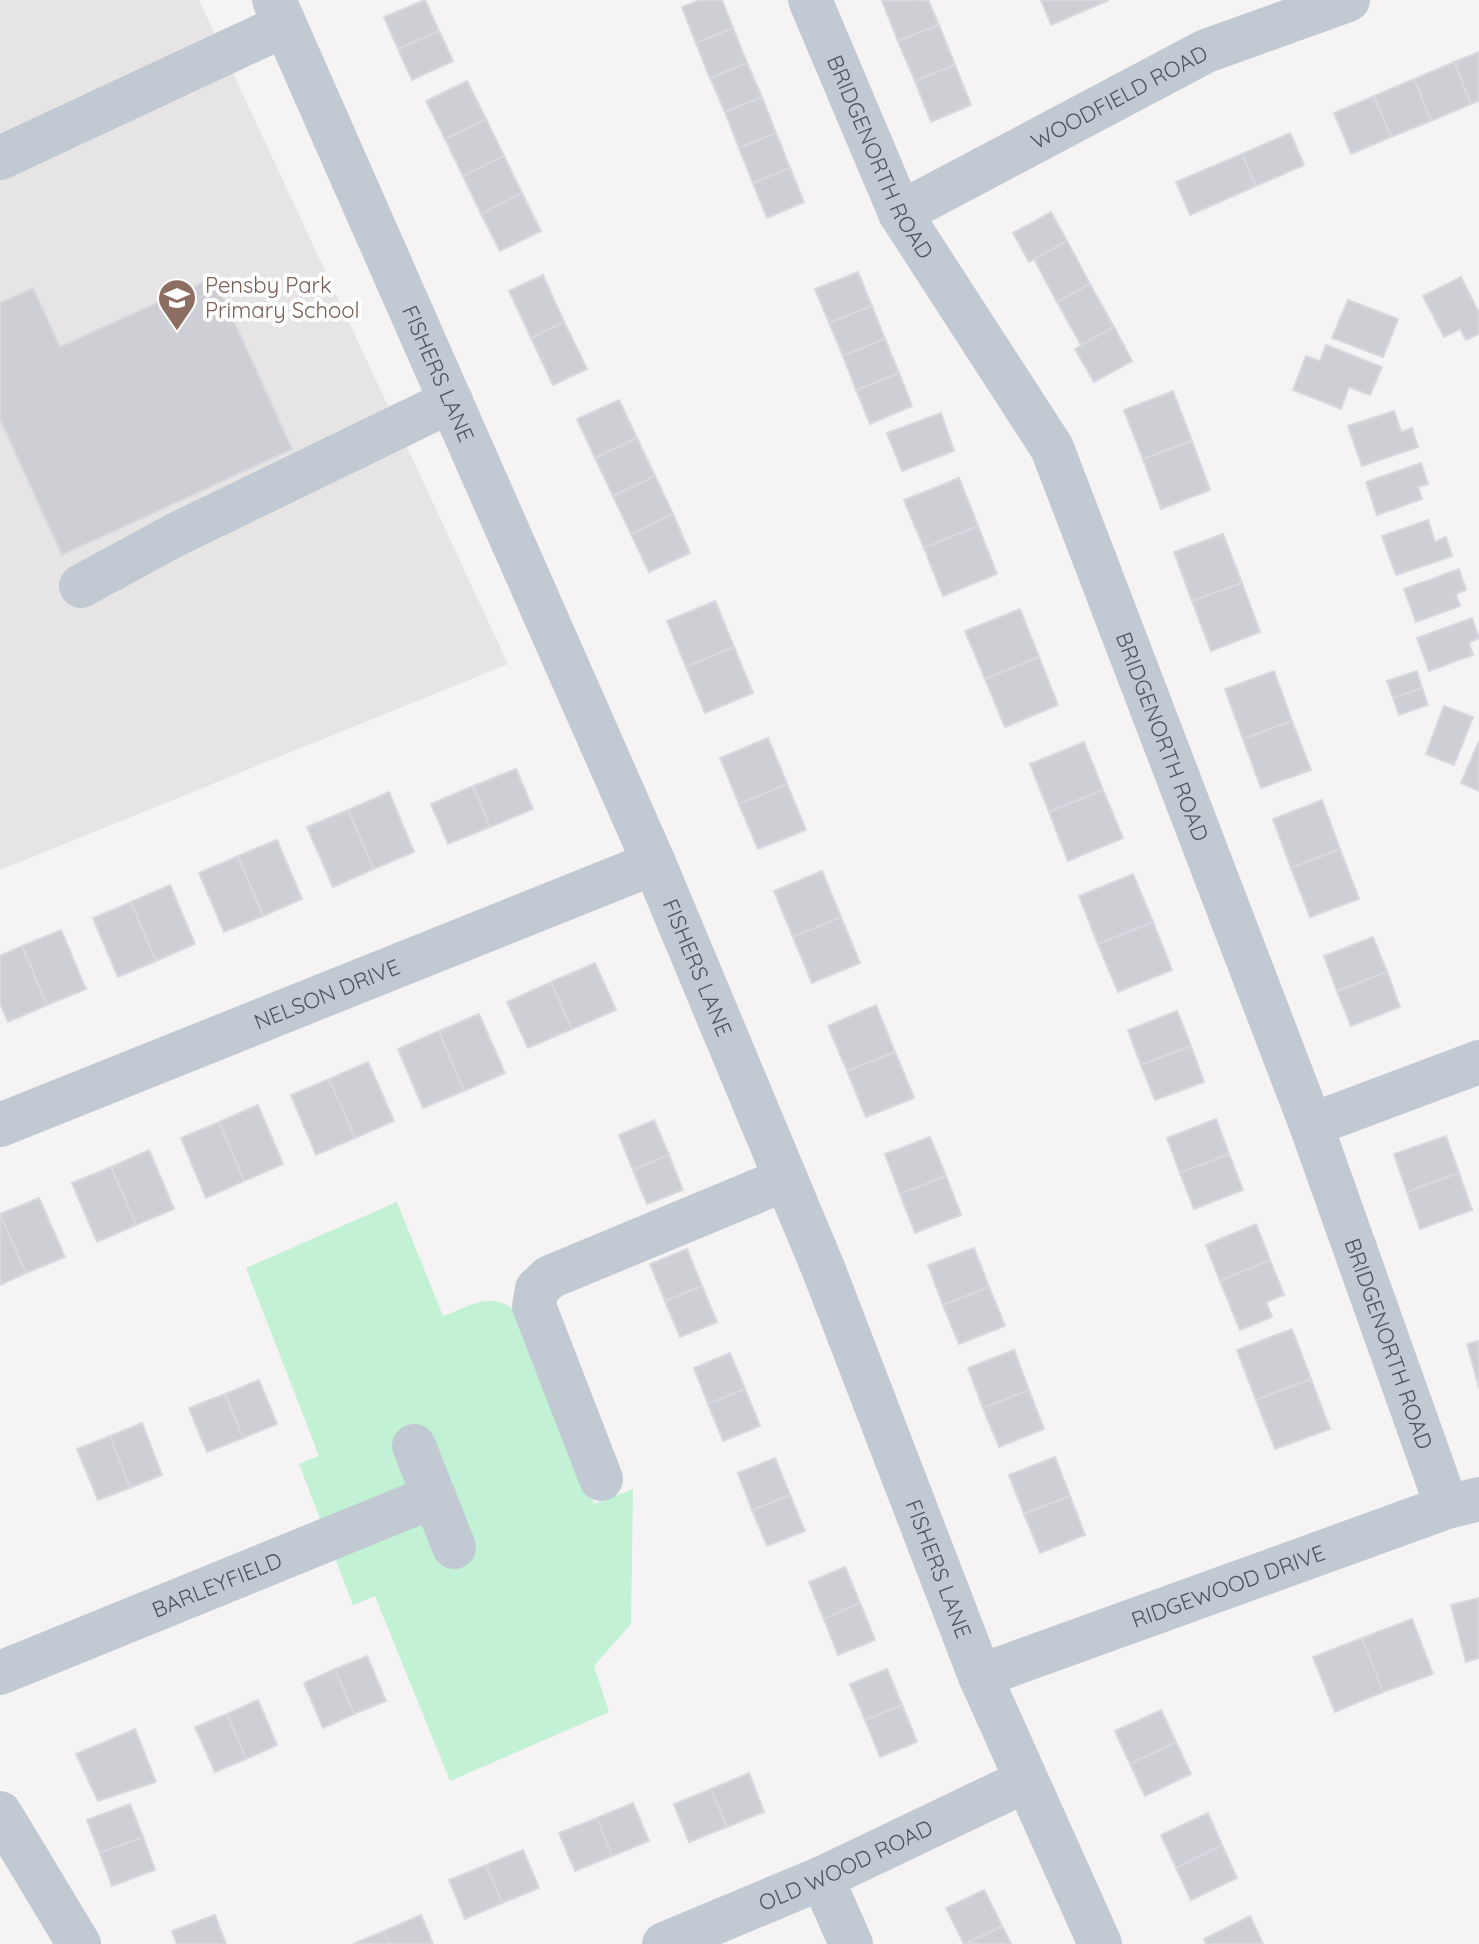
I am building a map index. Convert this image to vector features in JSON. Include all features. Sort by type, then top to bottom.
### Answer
[{"type":"street","name":"BRIDGENORTH ROAD","points":[[810,0],[900,213],[1052,448],[1311,1125],[1463,1503]]},
{"type":"street","name":"WOODFIELD ROAD","points":[[900,213],[1206,51],[1348,0]]},
{"type":"street","points":[[0,158],[280,12]]},
{"type":"street","name":"FISHERS LANE","points":[[280,12],[654,863],[786,1179],[980,1676],[1100,1944]]},
{"type":"street","points":[[81,586],[192,526],[451,401]]},
{"type":"street","name":"NELSON DRIVE","points":[[0,1125],[654,863]]},
{"type":"street","points":[[1311,1125],[1479,1062]]},
{"type":"street","points":[[601,1479],[534,1306],[537,1289],[550,1277],[786,1179]]},
{"type":"street","points":[[414,1446],[454,1547]]},
{"type":"street","name":"BARLEYFIELD","points":[[0,1673],[432,1497]]},
{"type":"street","name":"RIDGEWOOD DRIVE","points":[[980,1676],[1463,1503]]},
{"type":"street","name":"OLD WOOD ROAD","points":[[664,1944],[822,1878],[1025,1781]]},
{"type":"street","points":[[0,1813],[79,1944]]},
{"type":"street","points":[[822,1878],[851,1944]]},
{"type":"shaded area","name":"Pensby Park Primary School","points":[[0,0],[199,0],[508,664],[0,870]]},
{"type":"green space","points":[[397,1202],[443,1316],[474,1304],[492,1301],[510,1306],[519,1314],[594,1504],[633,1489],[631,1624],[594,1666],[609,1712],[450,1781],[375,1596],[353,1605],[299,1464],[319,1456],[246,1268]]},
{"type":"building","points":[[425,0],[439,31],[398,49],[384,17]]},
{"type":"building","points":[[700,0],[722,0],[733,28],[696,43],[682,7]]},
{"type":"building","points":[[928,0],[939,25],[898,41],[882,1]]},
{"type":"building","points":[[1041,0],[1109,0],[1051,25]]},
{"type":"building","points":[[939,25],[955,65],[915,81],[898,41]]},
{"type":"building","points":[[733,28],[747,63],[710,78],[696,43]]},
{"type":"building","points":[[439,31],[453,61],[412,80],[398,49]]},
{"type":"building","points":[[1479,52],[1479,101],[1471,104],[1454,62]]},
{"type":"building","points":[[1454,62],[1471,104],[1431,121],[1414,79]]},
{"type":"building","points":[[747,63],[762,97],[725,112],[710,78]]},
{"type":"building","points":[[955,65],[971,105],[931,122],[915,81]]},
{"type":"building","points":[[1414,79],[1431,121],[1391,137],[1374,96]]},
{"type":"building","points":[[467,81],[486,119],[445,139],[426,101]]},
{"type":"building","points":[[1374,96],[1391,137],[1351,154],[1334,113]]},
{"type":"building","points":[[762,97],[776,133],[739,148],[725,112]]},
{"type":"building","points":[[486,119],[504,156],[463,176],[445,139]]},
{"type":"building","points":[[776,133],[790,168],[753,183],[739,148]]},
{"type":"building","points":[[1290,133],[1304,165],[1256,186],[1242,154]]},
{"type":"building","points":[[1242,154],[1256,186],[1190,215],[1176,182]]},
{"type":"building","points":[[504,156],[522,193],[481,214],[463,176]]},
{"type":"building","points":[[790,168],[804,202],[767,218],[753,183]]},
{"type":"building","points":[[522,193],[541,231],[500,251],[481,214]]},
{"type":"building","points":[[1051,212],[1067,241],[1029,262],[1013,233]]},
{"type":"building","points":[[1067,241],[1090,284],[1057,302],[1034,259]]},
{"type":"building","points":[[858,272],[872,306],[829,323],[815,289]]},
{"type":"building","points":[[543,275],[564,322],[531,338],[509,291]]},
{"type":"building","points":[[214,277],[292,449],[62,555],[0,419],[0,303],[33,288],[60,347]]},
{"type":"building","points":[[1461,277],[1479,313],[1479,334],[1466,340],[1460,329],[1444,337],[1423,296]]},
{"type":"building","points":[[1090,284],[1114,327],[1081,345],[1057,302]]},
{"type":"building","points":[[1348,300],[1398,319],[1383,357],[1332,338]]},
{"type":"building","points":[[872,306],[885,339],[843,356],[829,323]]},
{"type":"building","points":[[564,322],[587,369],[553,385],[531,338]]},
{"type":"building","points":[[1114,327],[1132,361],[1094,382],[1075,349]]},
{"type":"building","points":[[885,339],[899,373],[856,390],[843,356]]},
{"type":"building","points":[[1326,345],[1382,367],[1370,395],[1349,387],[1341,409],[1293,390],[1306,356],[1320,361]]},
{"type":"building","points":[[899,373],[912,406],[870,424],[856,390]]},
{"type":"building","points":[[1173,391],[1192,441],[1143,459],[1124,410]]},
{"type":"building","points":[[619,400],[637,438],[595,458],[577,419]]},
{"type":"building","points":[[1394,411],[1401,432],[1412,428],[1418,447],[1362,466],[1348,426]]},
{"type":"building","points":[[941,413],[954,451],[902,471],[887,433]]},
{"type":"building","points":[[637,438],[655,476],[613,496],[595,458]]},
{"type":"building","points":[[1192,441],[1210,490],[1161,509],[1143,459]]},
{"type":"building","points":[[1421,463],[1428,484],[1418,487],[1422,499],[1377,515],[1366,482]]},
{"type":"building","points":[[655,476],[673,514],[631,534],[613,496]]},
{"type":"building","points":[[959,478],[978,526],[924,548],[904,500]]},
{"type":"building","points":[[673,514],[690,553],[649,572],[631,534]]},
{"type":"building","points":[[1428,520],[1435,542],[1446,537],[1452,556],[1396,575],[1382,536]]},
{"type":"building","points":[[978,526],[997,574],[943,596],[924,548]]},
{"type":"building","points":[[1223,534],[1242,583],[1192,601],[1174,552]]},
{"type":"building","points":[[1459,569],[1466,590],[1456,594],[1460,606],[1416,622],[1404,589]]},
{"type":"building","points":[[1242,583],[1260,632],[1211,651],[1192,601]]},
{"type":"building","points":[[715,601],[734,647],[686,667],[667,621]]},
{"type":"building","points":[[1020,609],[1039,657],[985,679],[965,631]]},
{"type":"building","points":[[1472,618],[1479,638],[1469,643],[1473,655],[1429,671],[1417,638]]},
{"type":"building","points":[[734,647],[753,693],[705,713],[686,667]]},
{"type":"building","points":[[1039,657],[1058,705],[1005,727],[985,679]]},
{"type":"building","points":[[1274,671],[1292,721],[1243,739],[1225,689]]},
{"type":"building","points":[[1417,671],[1422,688],[1393,698],[1387,681]]},
{"type":"building","points":[[1422,688],[1428,705],[1399,715],[1393,698]]},
{"type":"building","points":[[1444,706],[1473,717],[1454,765],[1426,754]]},
{"type":"building","points":[[1292,721],[1311,770],[1261,788],[1243,739]]},
{"type":"building","points":[[768,738],[787,784],[739,804],[720,758]]},
{"type":"building","points":[[1479,741],[1479,791],[1461,783]]},
{"type":"building","points":[[1084,742],[1103,790],[1049,812],[1030,764]]},
{"type":"building","points":[[516,769],[533,809],[490,827],[473,786]]},
{"type":"building","points":[[787,784],[806,830],[758,849],[739,804]]},
{"type":"building","points":[[473,786],[490,827],[448,844],[431,804]]},
{"type":"building","points":[[1103,790],[1123,838],[1068,861],[1049,812]]},
{"type":"building","points":[[389,792],[414,852],[374,869],[348,810]]},
{"type":"building","points":[[1322,800],[1340,849],[1291,868],[1273,819]]},
{"type":"building","points":[[348,810],[374,869],[333,887],[307,827]]},
{"type":"building","points":[[277,840],[302,899],[263,916],[238,856]]},
{"type":"building","points":[[1340,849],[1359,899],[1310,917],[1291,868]]},
{"type":"building","points":[[238,856],[263,916],[224,932],[199,873]]},
{"type":"building","points":[[822,871],[841,917],[793,937],[774,891]]},
{"type":"building","points":[[1133,874],[1153,922],[1098,944],[1079,896]]},
{"type":"building","points":[[170,885],[195,944],[156,961],[131,902]]},
{"type":"building","points":[[131,902],[156,961],[118,977],[93,918]]},
{"type":"building","points":[[841,917],[860,963],[812,983],[793,937]]},
{"type":"building","points":[[1153,922],[1172,970],[1118,992],[1098,944]]},
{"type":"building","points":[[61,930],[86,989],[47,1005],[22,946]]},
{"type":"building","points":[[1373,937],[1387,972],[1337,991],[1324,956]]},
{"type":"building","points":[[22,946],[47,1005],[8,1022],[0,1003],[0,956]]},
{"type":"building","points":[[595,963],[616,1010],[572,1029],[551,982]]},
{"type":"building","points":[[1387,972],[1400,1007],[1351,1026],[1337,991]]},
{"type":"building","points":[[551,982],[572,1029],[528,1048],[507,1002]]},
{"type":"building","points":[[876,1005],[895,1052],[847,1071],[828,1026]]},
{"type":"building","points":[[1177,1011],[1191,1046],[1141,1065],[1128,1030]]},
{"type":"building","points":[[479,1014],[505,1073],[464,1091],[439,1031]]},
{"type":"building","points":[[439,1031],[464,1091],[423,1108],[398,1049]]},
{"type":"building","points":[[1191,1046],[1204,1082],[1155,1100],[1141,1065]]},
{"type":"building","points":[[895,1052],[914,1098],[866,1117],[847,1071]]},
{"type":"building","points":[[368,1062],[394,1121],[355,1138],[329,1079]]},
{"type":"building","points":[[329,1079],[355,1138],[316,1155],[291,1095]]},
{"type":"building","points":[[258,1105],[283,1164],[244,1181],[219,1122]]},
{"type":"building","points":[[1216,1119],[1229,1154],[1180,1173],[1167,1138]]},
{"type":"building","points":[[654,1120],[669,1155],[633,1170],[619,1135]]},
{"type":"building","points":[[219,1122],[244,1181],[206,1198],[181,1138]]},
{"type":"building","points":[[1446,1136],[1459,1173],[1407,1192],[1394,1154]]},
{"type":"building","points":[[930,1137],[946,1176],[900,1194],[885,1154]]},
{"type":"building","points":[[149,1150],[174,1209],[136,1225],[111,1167]]},
{"type":"building","points":[[1229,1154],[1243,1190],[1194,1209],[1180,1173]]},
{"type":"building","points":[[669,1155],[683,1190],[647,1204],[633,1170]]},
{"type":"building","points":[[111,1167],[136,1225],[97,1242],[72,1183]]},
{"type":"building","points":[[1459,1173],[1472,1210],[1420,1229],[1407,1192]]},
{"type":"building","points":[[946,1176],[961,1215],[915,1233],[900,1194]]},
{"type":"building","points":[[39,1198],[65,1257],[26,1273],[0,1214]]},
{"type":"building","points":[[0,1214],[26,1273],[0,1285]]},
{"type":"building","points":[[1256,1224],[1270,1260],[1220,1281],[1206,1245]]},
{"type":"building","points":[[974,1248],[989,1287],[943,1305],[928,1265]]},
{"type":"building","points":[[687,1249],[702,1286],[665,1301],[650,1264]]},
{"type":"building","points":[[1270,1260],[1284,1295],[1266,1302],[1272,1317],[1240,1330],[1220,1281]]},
{"type":"building","points":[[702,1286],[717,1322],[680,1337],[665,1301]]},
{"type":"building","points":[[989,1287],[1005,1326],[959,1344],[943,1305]]},
{"type":"building","points":[[1292,1329],[1311,1379],[1256,1400],[1237,1350]]},
{"type":"building","points":[[1479,1341],[1479,1388],[1467,1344]]},
{"type":"building","points":[[1014,1350],[1029,1390],[983,1408],[968,1368]]},
{"type":"building","points":[[730,1353],[745,1389],[708,1404],[694,1368]]},
{"type":"building","points":[[1311,1379],[1330,1429],[1275,1449],[1256,1400]]},
{"type":"building","points":[[259,1380],[277,1424],[243,1438],[225,1394]]},
{"type":"building","points":[[745,1389],[760,1426],[723,1441],[708,1404]]},
{"type":"building","points":[[1029,1390],[1044,1429],[999,1447],[983,1408]]},
{"type":"building","points":[[225,1394],[243,1438],[207,1452],[189,1408]]},
{"type":"building","points":[[142,1423],[162,1475],[130,1488],[110,1436]]},
{"type":"building","points":[[110,1436],[130,1488],[98,1500],[77,1449]]},
{"type":"building","points":[[1055,1457],[1070,1496],[1024,1514],[1009,1475]]},
{"type":"building","points":[[775,1458],[790,1495],[752,1510],[738,1473]]},
{"type":"building","points":[[790,1495],[805,1531],[767,1546],[752,1510]]},
{"type":"building","points":[[1070,1496],[1085,1535],[1040,1553],[1024,1514]]},
{"type":"building","points":[[845,1567],[860,1603],[824,1619],[809,1582]]},
{"type":"building","points":[[1479,1598],[1479,1658],[1466,1662],[1451,1605]]},
{"type":"building","points":[[860,1603],[875,1640],[838,1655],[824,1619]]},
{"type":"building","points":[[1412,1619],[1433,1674],[1383,1692],[1362,1638]]},
{"type":"building","points":[[1362,1638],[1383,1692],[1335,1712],[1313,1657]]},
{"type":"building","points":[[367,1656],[386,1701],[354,1714],[335,1669]]},
{"type":"building","points":[[335,1669],[354,1714],[323,1728],[304,1683]]},
{"type":"building","points":[[887,1669],[902,1705],[865,1720],[850,1684]]},
{"type":"building","points":[[258,1700],[277,1745],[246,1759],[227,1714]]},
{"type":"building","points":[[902,1705],[917,1742],[880,1757],[865,1720]]},
{"type":"building","points":[[1161,1710],[1176,1742],[1130,1764],[1115,1731]]},
{"type":"building","points":[[227,1714],[246,1759],[215,1772],[195,1727]]},
{"type":"building","points":[[135,1729],[156,1782],[98,1801],[76,1754]]},
{"type":"building","points":[[1176,1742],[1191,1774],[1145,1796],[1130,1764]]},
{"type":"building","points":[[749,1773],[764,1812],[727,1827],[711,1789]]},
{"type":"building","points":[[711,1789],[727,1827],[689,1842],[674,1804]]},
{"type":"building","points":[[633,1803],[649,1841],[612,1856],[597,1818]]},
{"type":"building","points":[[130,1804],[143,1837],[100,1853],[87,1820]]},
{"type":"building","points":[[1208,1813],[1222,1845],[1176,1868],[1161,1835]]},
{"type":"building","points":[[597,1818],[612,1856],[575,1871],[559,1833]]},
{"type":"building","points":[[143,1837],[155,1870],[112,1886],[100,1853]]},
{"type":"building","points":[[1222,1845],[1237,1878],[1191,1900],[1176,1868]]},
{"type":"building","points":[[523,1850],[539,1888],[502,1903],[486,1865]]},
{"type":"building","points":[[486,1865],[502,1903],[465,1919],[449,1880]]},
{"type":"building","points":[[984,1890],[1002,1926],[964,1944],[946,1908]]},
{"type":"building","points":[[215,1915],[226,1944],[177,1944],[172,1931]]},
{"type":"building","points":[[421,1915],[433,1944],[389,1944],[384,1931]]},
{"type":"building","points":[[1250,1916],[1263,1944],[1206,1944],[1204,1939]]},
{"type":"building","points":[[1002,1926],[1011,1944],[966,1944]]},
{"type":"building","points":[[384,1931],[389,1944],[353,1944]]},
{"type":"place","name":"Pensby Park Primary School","points":[[177,332]]}]
